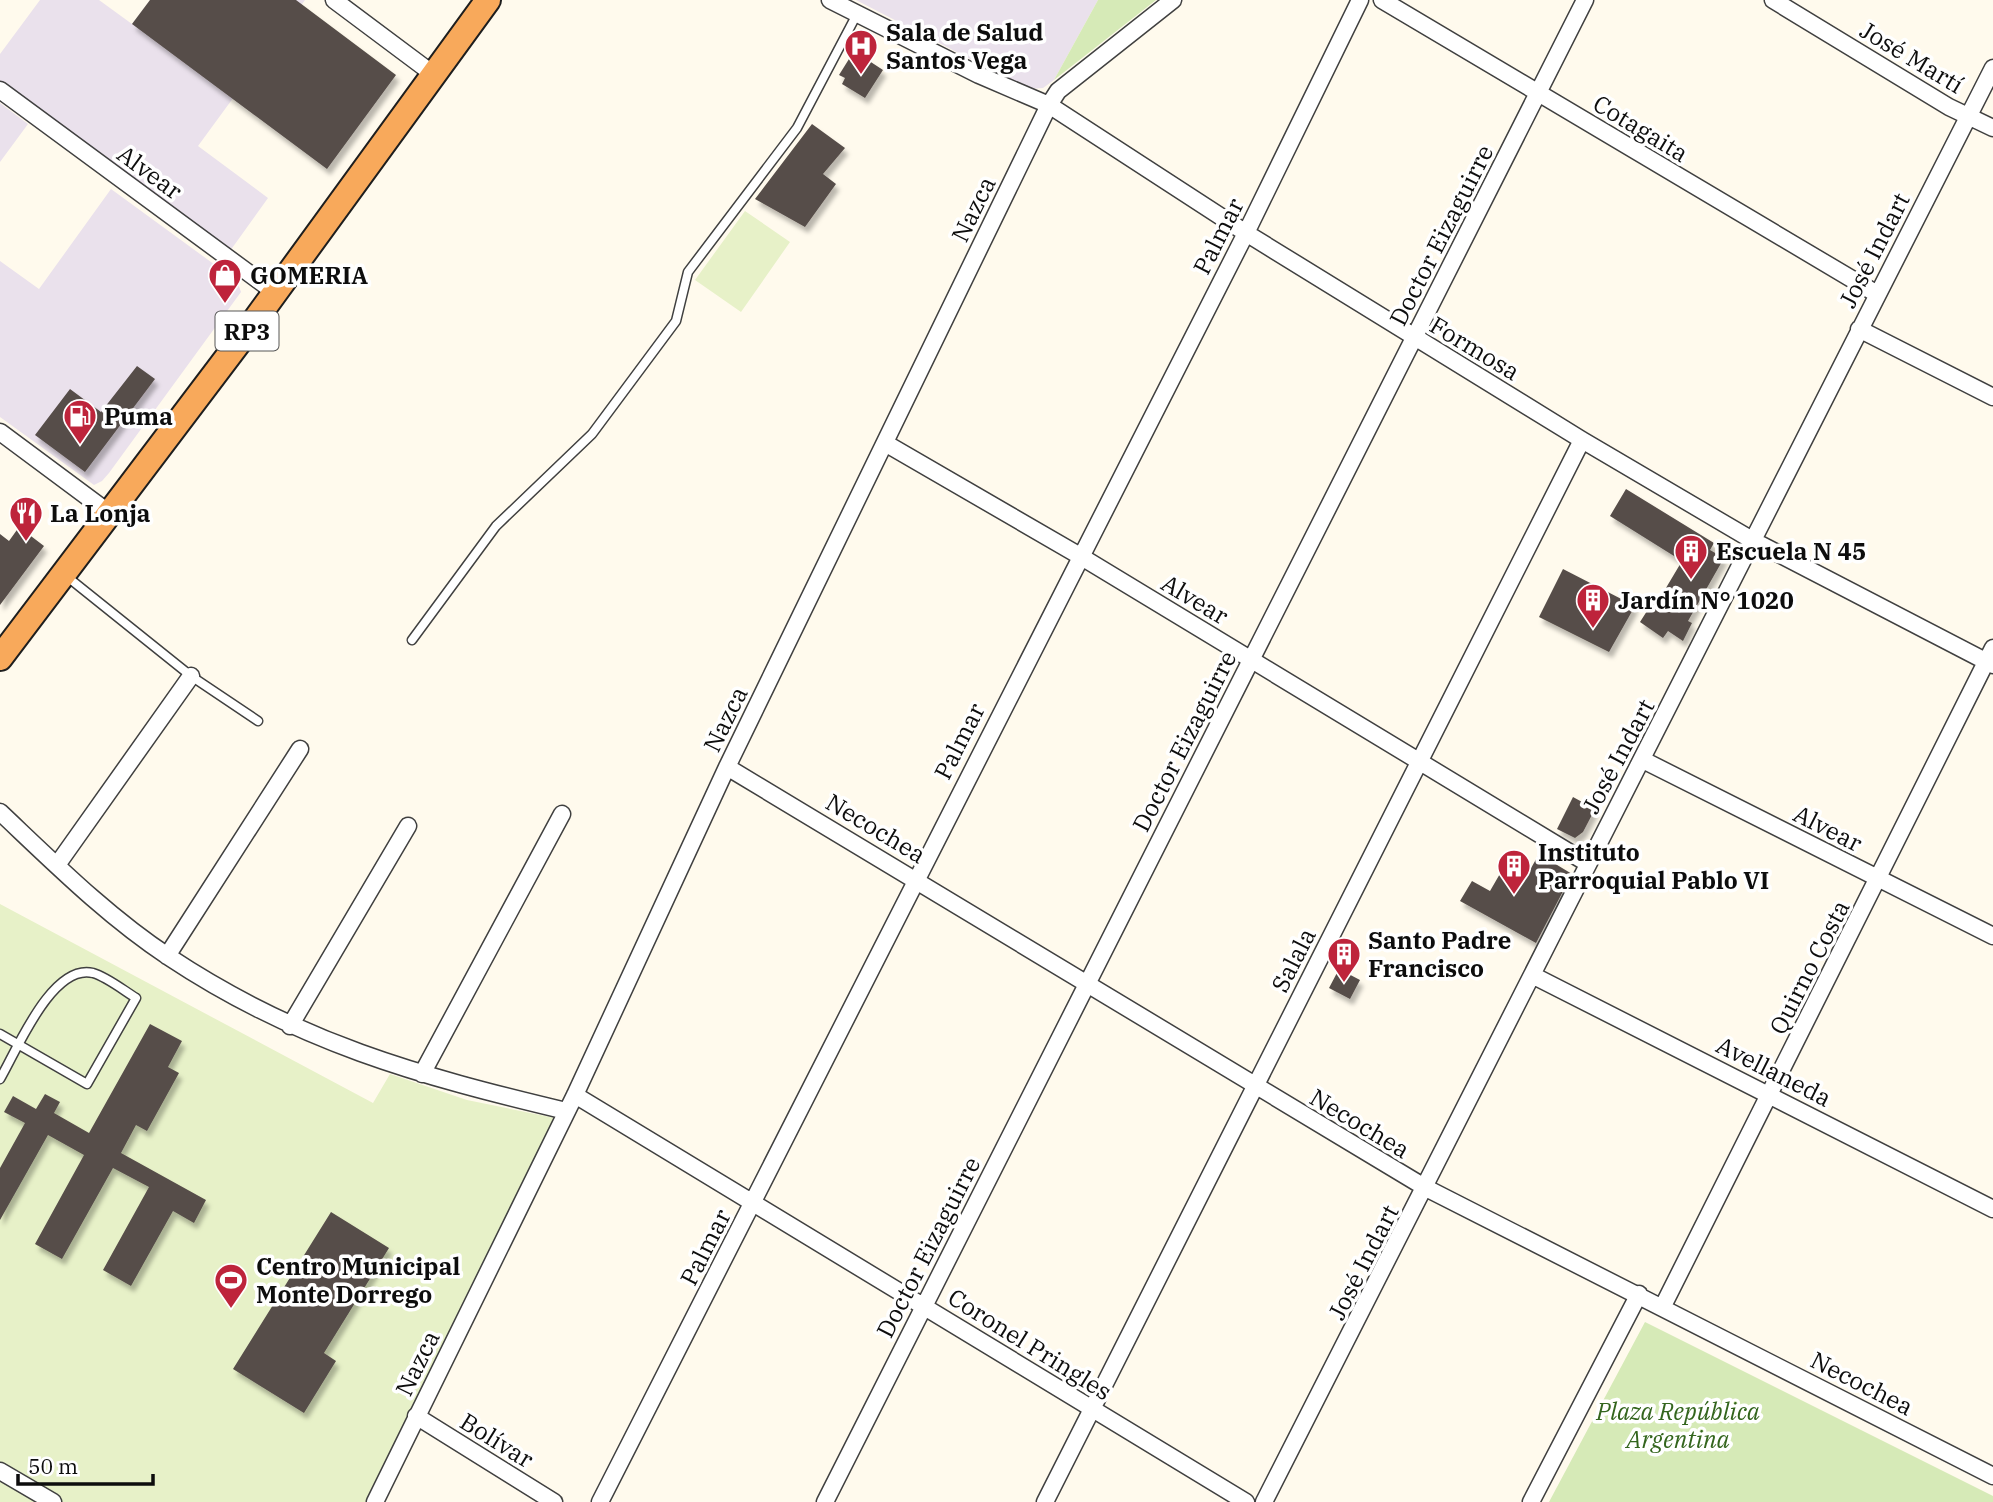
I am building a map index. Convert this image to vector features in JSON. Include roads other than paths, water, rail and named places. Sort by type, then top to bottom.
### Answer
[{"type":"highway","name":"RP3","points":[[0,658],[242,338],[488,0]]},
{"type":"street","points":[[334,0],[433,74]]},
{"type":"street","name":"Formosa","points":[[830,0],[979,75],[1049,105],[1246,233],[1581,440],[1752,540],[1991,658]]},
{"type":"street","name":"Nazca","points":[[375,1502],[575,1095],[727,767],[1049,105],[1058,91],[1173,0]]},
{"type":"street","name":"Palmar","points":[[600,1502],[915,878],[1246,233],[1360,0]]},
{"type":"street","name":"Cotagaita","points":[[1382,0],[1877,294]]},
{"type":"street","name":"Doctor Eizaguirre","points":[[825,1502],[1585,0]]},
{"type":"street","name":"José Martí","points":[[1773,0],[1993,128]]},
{"type":"street","name":"José Indart","points":[[1265,1502],[1534,976],[1587,863],[1643,760],[1993,68]]},
{"type":"street","name":"Alvear","points":[[0,90],[274,291]]},
{"type":"street","points":[[1859,329],[1993,397]]},
{"type":"street","points":[[0,432],[109,513]]},
{"type":"street","name":"Salala","points":[[1045,1502],[1581,440]]},
{"type":"street","name":"Alvear","points":[[885,443],[1080,556],[1587,863]]},
{"type":"street","name":"Quirno Costa","points":[[1663,1306],[1991,658]]},
{"type":"street","points":[[57,865],[191,676]]},
{"type":"street","points":[[167,956],[300,749]]},
{"type":"street","name":"Alvear","points":[[1643,760],[1993,936]]},
{"type":"street","name":"Necochea","points":[[727,767],[1426,1188],[1663,1306],[1993,1476]]},
{"type":"street","points":[[0,812],[92,898],[167,956],[230,995],[336,1046],[422,1074],[566,1111]]},
{"type":"street","points":[[422,1074],[562,814]]},
{"type":"street","points":[[290,1026],[408,826]]},
{"type":"street","name":"Avellaneda","points":[[1534,976],[1993,1209]]},
{"type":"street","name":"Coronel Pringles","points":[[575,1095],[754,1201],[1246,1502]]},
{"type":"street","points":[[1531,1502],[1639,1294]]},
{"type":"street","name":"Bolívar","points":[[416,1416],[554,1502]]},
{"type":"street","points":[[0,1471],[53,1502]]},
{"type":"lane","points":[[412,640],[496,526],[592,434],[676,321],[688,272],[797,128],[857,14]]},
{"type":"lane","points":[[62,574],[191,676],[258,721]]},
{"type":"lane","points":[[0,1034],[19,1046],[87,1084],[136,998],[93,973],[74,974],[53,988],[19,1046],[0,1079]]},
{"type":"place","name":"Sala de Salud Santos Vega","points":[[861,76]]},
{"type":"place","name":"GOMERIA","points":[[225,305]]},
{"type":"place","name":"Puma","points":[[80,446]]},
{"type":"place","name":"La Lonja","points":[[26,543]]},
{"type":"place","name":"Escuela N 45","points":[[1691,581]]},
{"type":"place","name":"Jardín N° 1020","points":[[1593,630]]},
{"type":"place","name":"Instituto Parroquial Pablo VI","points":[[1514,896]]},
{"type":"place","name":"Santo Padre Francisco","points":[[1344,984]]},
{"type":"place","name":"Centro Municipal Monte Dorrego","points":[[231,1310]]},
{"type":"park label","name":"Plaza República Argentina","points":[[1678,1425]]}]
